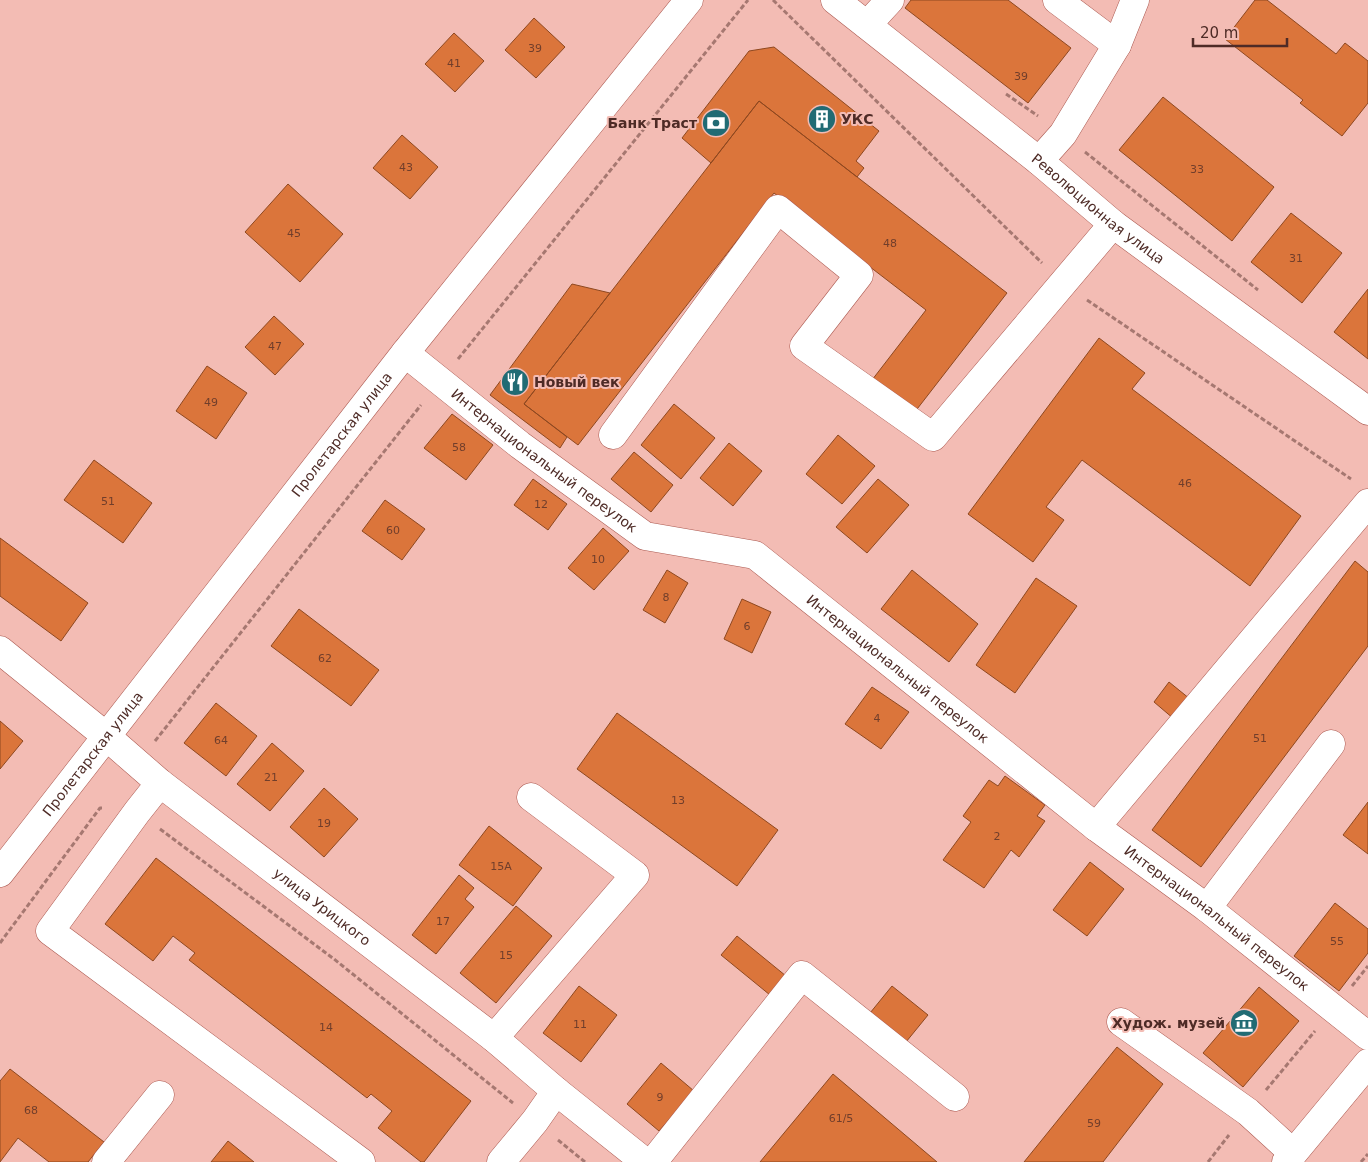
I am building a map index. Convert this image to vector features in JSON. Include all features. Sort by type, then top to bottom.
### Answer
[{"type":"street","name":"Пролетарская улица","points":[[0,873],[405,353],[689,0]]},
{"type":"street","name":"Революционная улица","points":[[835,0],[1039,161],[1113,224],[1368,411]]},
{"type":"street","points":[[867,25],[890,0]]},
{"type":"street","points":[[1057,0],[1117,45]]},
{"type":"street","points":[[1039,161],[1063,134],[1117,45],[1135,0]]},
{"type":"street","points":[[613,435],[778,209],[859,275],[804,346],[933,436],[1113,224]]},
{"type":"street","name":"Интернациональный переулок","points":[[405,353],[520,445],[645,536],[755,555],[1096,827],[1207,908],[1368,1036]]},
{"type":"street","points":[[1096,827],[1368,503]]},
{"type":"street","name":"улица Урицкого","points":[[0,650],[106,736],[160,783],[494,1038],[556,1091],[645,1162]]},
{"type":"street","points":[[1207,908],[1331,744]]},
{"type":"street","points":[[160,783],[50,931],[361,1162]]},
{"type":"street","points":[[494,1038],[635,875],[530,797]]},
{"type":"street","points":[[652,1162],[802,975],[955,1097]]},
{"type":"street","points":[[1121,1022],[1248,1112],[1290,1158],[1368,1063]]},
{"type":"street","points":[[501,1162],[535,1121],[556,1091]]},
{"type":"street","points":[[106,1162],[160,1095]]},
{"type":"path","points":[[162,747],[154,741],[440,381],[748,0]]},
{"type":"path","points":[[1006,94],[1063,134],[1261,293]]},
{"type":"path","points":[[0,943],[100,808],[137,812],[334,959],[585,1162]]},
{"type":"path","points":[[1208,1162],[1368,966]]},
{"type":"path","points":[[1361,1162],[1368,1154]]},
{"type":"building","points":[[911,0],[1008,0],[1071,48],[1028,103],[905,8]]},
{"type":"building","points":[[1255,0],[1267,0],[1336,54],[1345,43],[1368,61],[1368,103],[1342,136],[1300,103],[1303,100],[1225,39]]},
{"type":"building","points":[[534,18],[565,47],[536,78],[505,50]]},
{"type":"building","points":[[454,33],[484,61],[455,92],[425,64]]},
{"type":"building","name":"УКС","points":[[774,47],[879,131],[856,161],[864,168],[857,177],[759,101],[711,163],[682,138],[749,51]]},
{"type":"building","points":[[1163,97],[1274,187],[1232,241],[1119,150]]},
{"type":"building","points":[[759,101],[1007,293],[914,413],[872,380],[926,310],[774,193],[578,445],[524,404]]},
{"type":"building","points":[[402,135],[438,167],[410,199],[373,168]]},
{"type":"building","points":[[288,184],[343,234],[300,282],[245,232]]},
{"type":"building","points":[[1291,213],[1342,253],[1302,303],[1251,262]]},
{"type":"building","points":[[572,284],[610,293],[524,404],[567,437],[560,448],[490,395]]},
{"type":"building","points":[[1368,289],[1368,359],[1334,332]]},
{"type":"building","points":[[274,316],[304,344],[275,375],[245,347]]},
{"type":"building","points":[[1099,338],[1145,373],[1132,389],[1301,516],[1250,586],[1082,460],[1046,507],[1064,520],[1033,562],[968,514]]},
{"type":"building","points":[[207,366],[247,393],[216,439],[176,411]]},
{"type":"building","points":[[674,404],[715,438],[681,479],[641,445]]},
{"type":"building","points":[[452,414],[493,445],[466,480],[424,448]]},
{"type":"building","points":[[838,435],[875,466],[842,504],[806,474]]},
{"type":"building","points":[[729,443],[762,471],[733,506],[700,478]]},
{"type":"building","points":[[634,452],[673,485],[651,512],[611,479]]},
{"type":"building","points":[[94,460],[152,503],[123,543],[64,500]]},
{"type":"building","points":[[533,479],[567,504],[548,530],[514,505]]},
{"type":"building","points":[[878,479],[909,505],[867,553],[836,527]]},
{"type":"building","points":[[385,500],[425,529],[402,560],[362,531]]},
{"type":"building","points":[[603,528],[629,551],[594,590],[568,568]]},
{"type":"building","points":[[0,538],[88,603],[61,641],[0,596]]},
{"type":"building","points":[[1355,561],[1368,572],[1368,646],[1201,867],[1152,830]]},
{"type":"building","points":[[667,570],[688,583],[665,623],[643,610]]},
{"type":"building","points":[[912,570],[978,624],[949,662],[881,609]]},
{"type":"building","points":[[1036,578],[1077,606],[1015,693],[976,665]]},
{"type":"building","points":[[742,599],[771,612],[752,653],[724,639]]},
{"type":"building","points":[[299,609],[379,670],[351,706],[271,646]]},
{"type":"building","points":[[1169,682],[1190,699],[1174,719],[1154,702]]},
{"type":"building","points":[[872,687],[909,712],[881,749],[845,724]]},
{"type":"building","points":[[216,703],[257,736],[226,776],[184,743]]},
{"type":"building","points":[[617,713],[778,830],[737,886],[577,769]]},
{"type":"building","points":[[0,721],[23,741],[0,769]]},
{"type":"building","points":[[272,743],[304,771],[270,811],[237,784]]},
{"type":"building","points":[[1005,776],[1045,805],[1037,816],[1045,821],[1019,857],[1011,850],[984,888],[943,860],[971,822],[963,816],[989,780],[998,786]]},
{"type":"building","points":[[324,788],[358,819],[324,857],[290,827]]},
{"type":"building","points":[[1368,802],[1368,854],[1343,835]]},
{"type":"building","points":[[489,826],[542,868],[513,906],[459,865]]},
{"type":"building","points":[[156,858],[471,1101],[424,1162],[421,1162],[378,1128],[392,1111],[371,1094],[367,1098],[189,960],[195,953],[173,936],[153,961],[105,924]]},
{"type":"building","points":[[1090,862],[1124,889],[1087,936],[1053,910]]},
{"type":"building","points":[[459,875],[474,888],[465,899],[474,907],[436,954],[412,935]]},
{"type":"building","points":[[1335,903],[1368,929],[1368,953],[1339,991],[1294,956]]},
{"type":"building","points":[[516,906],[552,936],[496,1003],[460,973]]},
{"type":"building","points":[[737,936],[786,976],[770,995],[721,955]]},
{"type":"building","points":[[579,986],[617,1015],[581,1062],[543,1033]]},
{"type":"building","points":[[892,986],[928,1015],[906,1042],[870,1013]]},
{"type":"building","points":[[1259,987],[1299,1021],[1243,1087],[1203,1053]]},
{"type":"building","points":[[1117,1047],[1163,1084],[1103,1162],[1024,1162]]},
{"type":"building","points":[[661,1063],[694,1091],[659,1131],[627,1104]]},
{"type":"building","points":[[10,1069],[104,1142],[88,1162],[49,1162],[18,1138],[0,1162],[0,1081]]},
{"type":"building","points":[[833,1074],[937,1162],[760,1162]]},
{"type":"building","points":[[228,1141],[254,1162],[211,1162]]},
{"type":"place","name":"УКС","points":[[822,119]]},
{"type":"place","name":"Банк Траст","points":[[716,123]]},
{"type":"place","name":"Новый век","points":[[515,382]]},
{"type":"place","name":"Худож. музей","points":[[1244,1023]]}]
